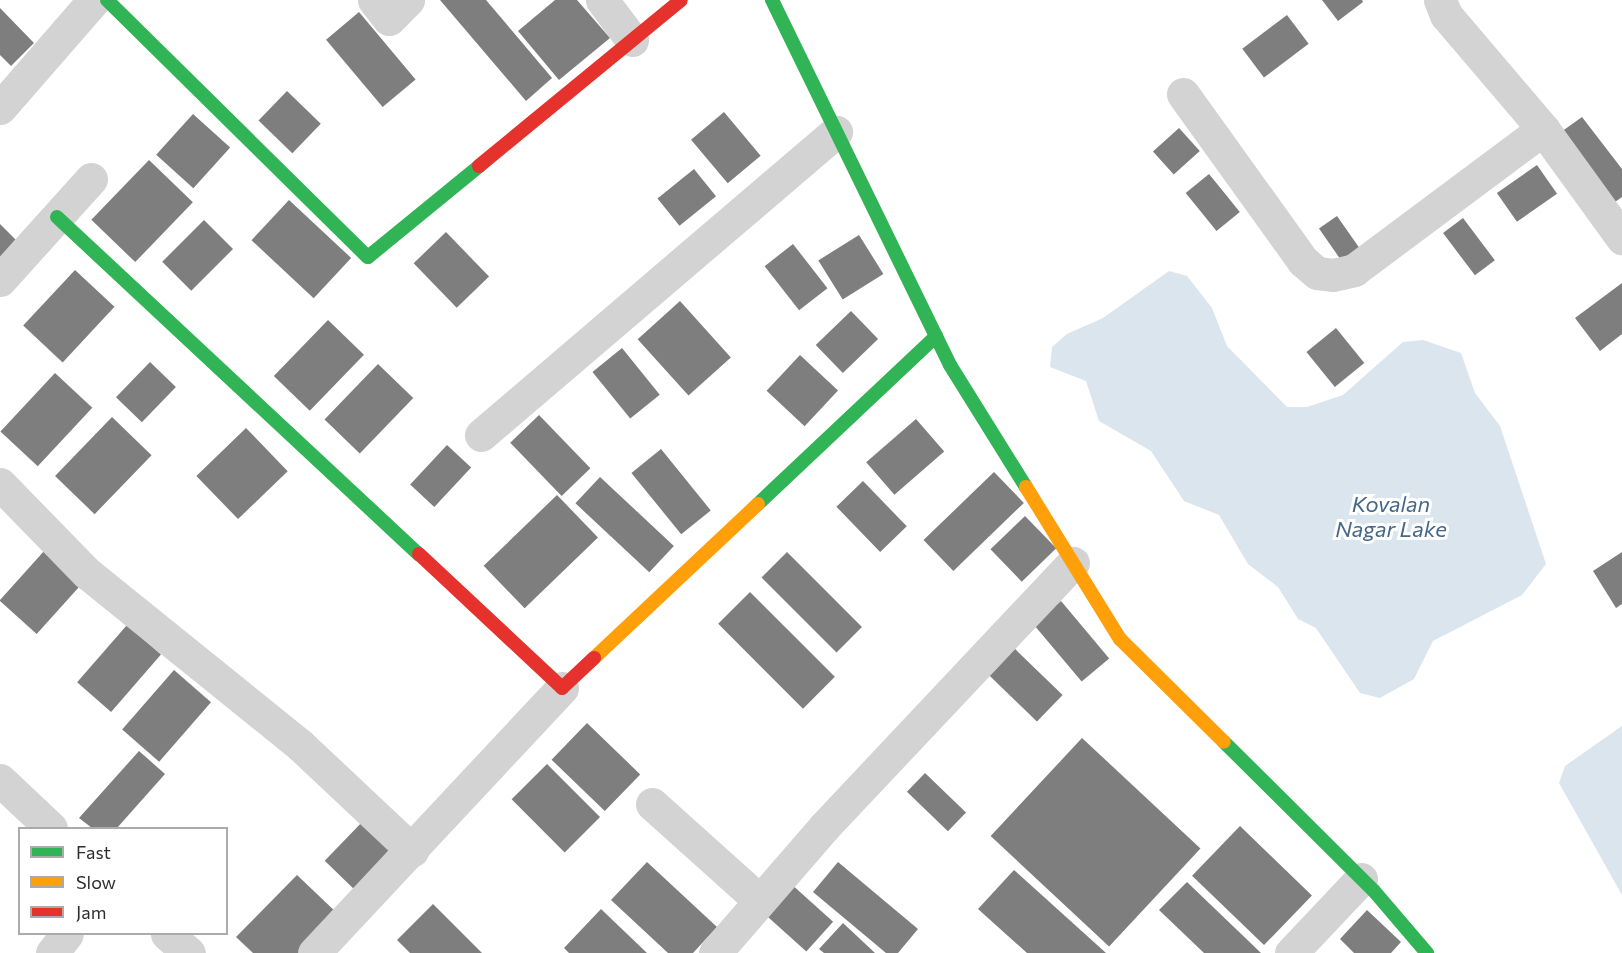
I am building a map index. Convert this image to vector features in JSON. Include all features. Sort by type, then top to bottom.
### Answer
[{"type":"street","points":[[0,108],[94,0]]},
{"type":"street","points":[[107,0],[368,257],[681,0]]},
{"type":"street","points":[[374,0],[389,18],[408,0]]},
{"type":"street","points":[[602,0],[632,40]]},
{"type":"street","points":[[772,0],[950,365],[1120,639],[1361,879],[1427,953]]},
{"type":"street","points":[[1449,5],[1543,129],[1616,218]]},
{"type":"street","points":[[1183,94],[1303,261],[1317,273],[1333,275],[1354,270],[1543,129]]},
{"type":"street","points":[[481,435],[837,132]]},
{"type":"street","points":[[0,280],[91,179]]},
{"type":"street","points":[[57,217],[562,688]]},
{"type":"street","points":[[314,953],[562,688],[936,336]]},
{"type":"street","points":[[0,484],[87,573],[300,745],[412,850]]},
{"type":"street","points":[[715,953],[759,900],[943,698],[1073,563]]},
{"type":"street","points":[[0,780],[50,827]]},
{"type":"street","points":[[652,804],[759,900]]},
{"type":"street","points":[[1291,953],[1361,879]]},
{"type":"street","points":[[52,953],[66,935]]},
{"type":"street","points":[[169,935],[189,953]]},
{"type":"water","name":"Kovalan Nagar Lake","points":[[1169,271],[1187,276],[1212,308],[1227,346],[1287,407],[1307,407],[1343,395],[1403,342],[1423,340],[1461,353],[1475,393],[1500,426],[1546,564],[1522,595],[1433,641],[1414,679],[1380,698],[1360,693],[1316,628],[1298,619],[1278,587],[1248,564],[1219,515],[1184,501],[1151,451],[1099,421],[1086,381],[1050,367],[1052,347],[1067,334],[1103,318]]},
{"type":"water","points":[[1622,726],[1622,895],[1559,783],[1565,766]]},
{"type":"building","points":[[440,0],[486,0],[552,78],[526,101]]},
{"type":"building","points":[[555,0],[577,0],[610,38],[559,80],[518,31]]},
{"type":"building","points":[[1322,0],[1362,0],[1363,2],[1338,21]]},
{"type":"building","points":[[0,8],[34,43],[11,66],[0,55]]},
{"type":"building","points":[[359,12],[416,79],[383,107],[326,40]]},
{"type":"building","points":[[1287,15],[1309,44],[1264,77],[1242,49]]},
{"type":"building","points":[[287,91],[321,124],[292,153],[259,120]]},
{"type":"building","points":[[724,112],[761,156],[728,183],[691,140]]},
{"type":"building","points":[[193,114],[230,147],[193,188],[156,155]]},
{"type":"building","points":[[1582,117],[1622,169],[1622,197],[1615,202],[1561,132]]},
{"type":"building","points":[[1179,128],[1200,151],[1174,174],[1153,151]]},
{"type":"building","points":[[149,160],[193,202],[135,262],[91,220]]},
{"type":"building","points":[[1537,165],[1557,194],[1517,222],[1497,193]]},
{"type":"building","points":[[694,169],[716,196],[680,226],[657,199]]},
{"type":"building","points":[[1209,174],[1240,212],[1217,231],[1186,193]]},
{"type":"building","points":[[289,200],[351,258],[314,298],[251,240]]},
{"type":"building","points":[[1337,216],[1365,256],[1347,269],[1319,229]]},
{"type":"building","points":[[1463,218],[1495,260],[1475,275],[1443,233]]},
{"type":"building","points":[[204,220],[233,249],[191,291],[162,262]]},
{"type":"building","points":[[0,224],[23,247],[0,269]]},
{"type":"building","points":[[446,232],[489,277],[457,308],[414,263]]},
{"type":"building","points":[[859,235],[883,274],[843,299],[818,260]]},
{"type":"building","points":[[793,244],[827,288],[799,310],[765,266]]},
{"type":"building","points":[[75,270],[114,307],[63,362],[23,326]]},
{"type":"building","points":[[1622,283],[1622,334],[1600,351],[1575,318]]},
{"type":"building","points":[[680,301],[731,357],[688,396],[638,339]]},
{"type":"building","points":[[851,311],[878,339],[843,373],[816,345]]},
{"type":"building","points":[[328,320],[364,355],[310,411],[274,376]]},
{"type":"building","points":[[1336,328],[1364,363],[1335,387],[1306,352]]},
{"type":"building","points":[[622,348],[660,395],[630,419],[592,372]]},
{"type":"building","points":[[800,355],[838,390],[805,426],[767,391]]},
{"type":"building","points":[[150,362],[176,387],[142,422],[116,397]]},
{"type":"building","points":[[378,364],[413,398],[360,453],[325,419]]},
{"type":"building","points":[[55,373],[92,408],[38,466],[0,432]]},
{"type":"building","points":[[539,415],[590,468],[562,496],[510,443]]},
{"type":"building","points":[[112,417],[152,455],[95,514],[55,476]]},
{"type":"building","points":[[916,419],[944,451],[894,495],[866,462]]},
{"type":"building","points":[[246,428],[288,471],[238,519],[196,476]]},
{"type":"building","points":[[447,445],[471,468],[434,507],[410,484]]},
{"type":"building","points":[[661,449],[711,510],[681,534],[631,473]]},
{"type":"building","points":[[994,472],[1024,503],[953,571],[924,540]]},
{"type":"building","points":[[600,477],[674,546],[649,572],[575,503]]},
{"type":"building","points":[[863,481],[907,526],[880,552],[836,507]]},
{"type":"building","points":[[557,495],[598,537],[525,608],[484,566]]},
{"type":"building","points":[[1025,516],[1056,548],[1022,582],[990,549]]},
{"type":"building","points":[[45,550],[82,583],[37,634],[0,600]]},
{"type":"building","points":[[787,552],[862,627],[836,652],[762,577]]},
{"type":"building","points":[[1622,552],[1622,604],[1616,608],[1593,571]]},
{"type":"building","points":[[750,592],[835,677],[803,709],[718,624]]},
{"type":"building","points":[[1061,601],[1109,658],[1082,682],[1033,624]]},
{"type":"building","points":[[127,625],[161,655],[111,712],[77,682]]},
{"type":"building","points":[[1013,647],[1063,695],[1037,722],[987,674]]},
{"type":"building","points":[[174,670],[211,702],[159,762],[122,730]]},
{"type":"building","points":[[587,723],[640,774],[605,811],[552,760]]},
{"type":"building","points":[[1082,738],[1200,848],[1109,946],[991,836]]},
{"type":"building","points":[[139,751],[165,774],[118,827],[91,827],[79,818]]},
{"type":"building","points":[[547,764],[600,817],[565,852],[512,799]]},
{"type":"building","points":[[925,773],[966,813],[948,831],[907,792]]},
{"type":"building","points":[[365,819],[395,848],[355,890],[325,861]]},
{"type":"building","points":[[1240,826],[1312,895],[1264,945],[1192,876]]},
{"type":"building","points":[[647,862],[717,927],[693,953],[668,953],[611,900]]},
{"type":"building","points":[[838,862],[918,929],[898,953],[886,953],[813,892]]},
{"type":"building","points":[[1014,870],[1106,953],[1027,953],[978,909]]},
{"type":"building","points":[[297,875],[338,914],[300,953],[253,953],[236,937]]},
{"type":"building","points":[[1187,882],[1261,953],[1204,953],[1159,910]]},
{"type":"building","points":[[790,883],[833,922],[806,952],[763,913]]},
{"type":"building","points":[[433,904],[482,953],[410,953],[397,940]]},
{"type":"building","points":[[601,909],[647,953],[569,953],[564,948]]},
{"type":"building","points":[[1367,910],[1401,942],[1391,953],[1354,953],[1340,939]]},
{"type":"building","points":[[843,923],[875,953],[824,953],[819,949]]},
{"type":"traffic: fast","points":[[107,0],[368,257],[479,166]]},
{"type":"traffic: fast","points":[[772,0],[950,365],[1026,487]]},
{"type":"traffic: fast","points":[[57,217],[419,554]]},
{"type":"traffic: fast","points":[[758,504],[936,336]]},
{"type":"traffic: fast","points":[[1224,742],[1374,891],[1427,953]]},
{"type":"traffic: slow","points":[[1026,487],[1120,639],[1224,742]]},
{"type":"traffic: slow","points":[[594,658],[758,504]]},
{"type":"traffic: jam","points":[[479,166],[681,0]]},
{"type":"traffic: jam","points":[[419,554],[562,688],[594,658]]}]
